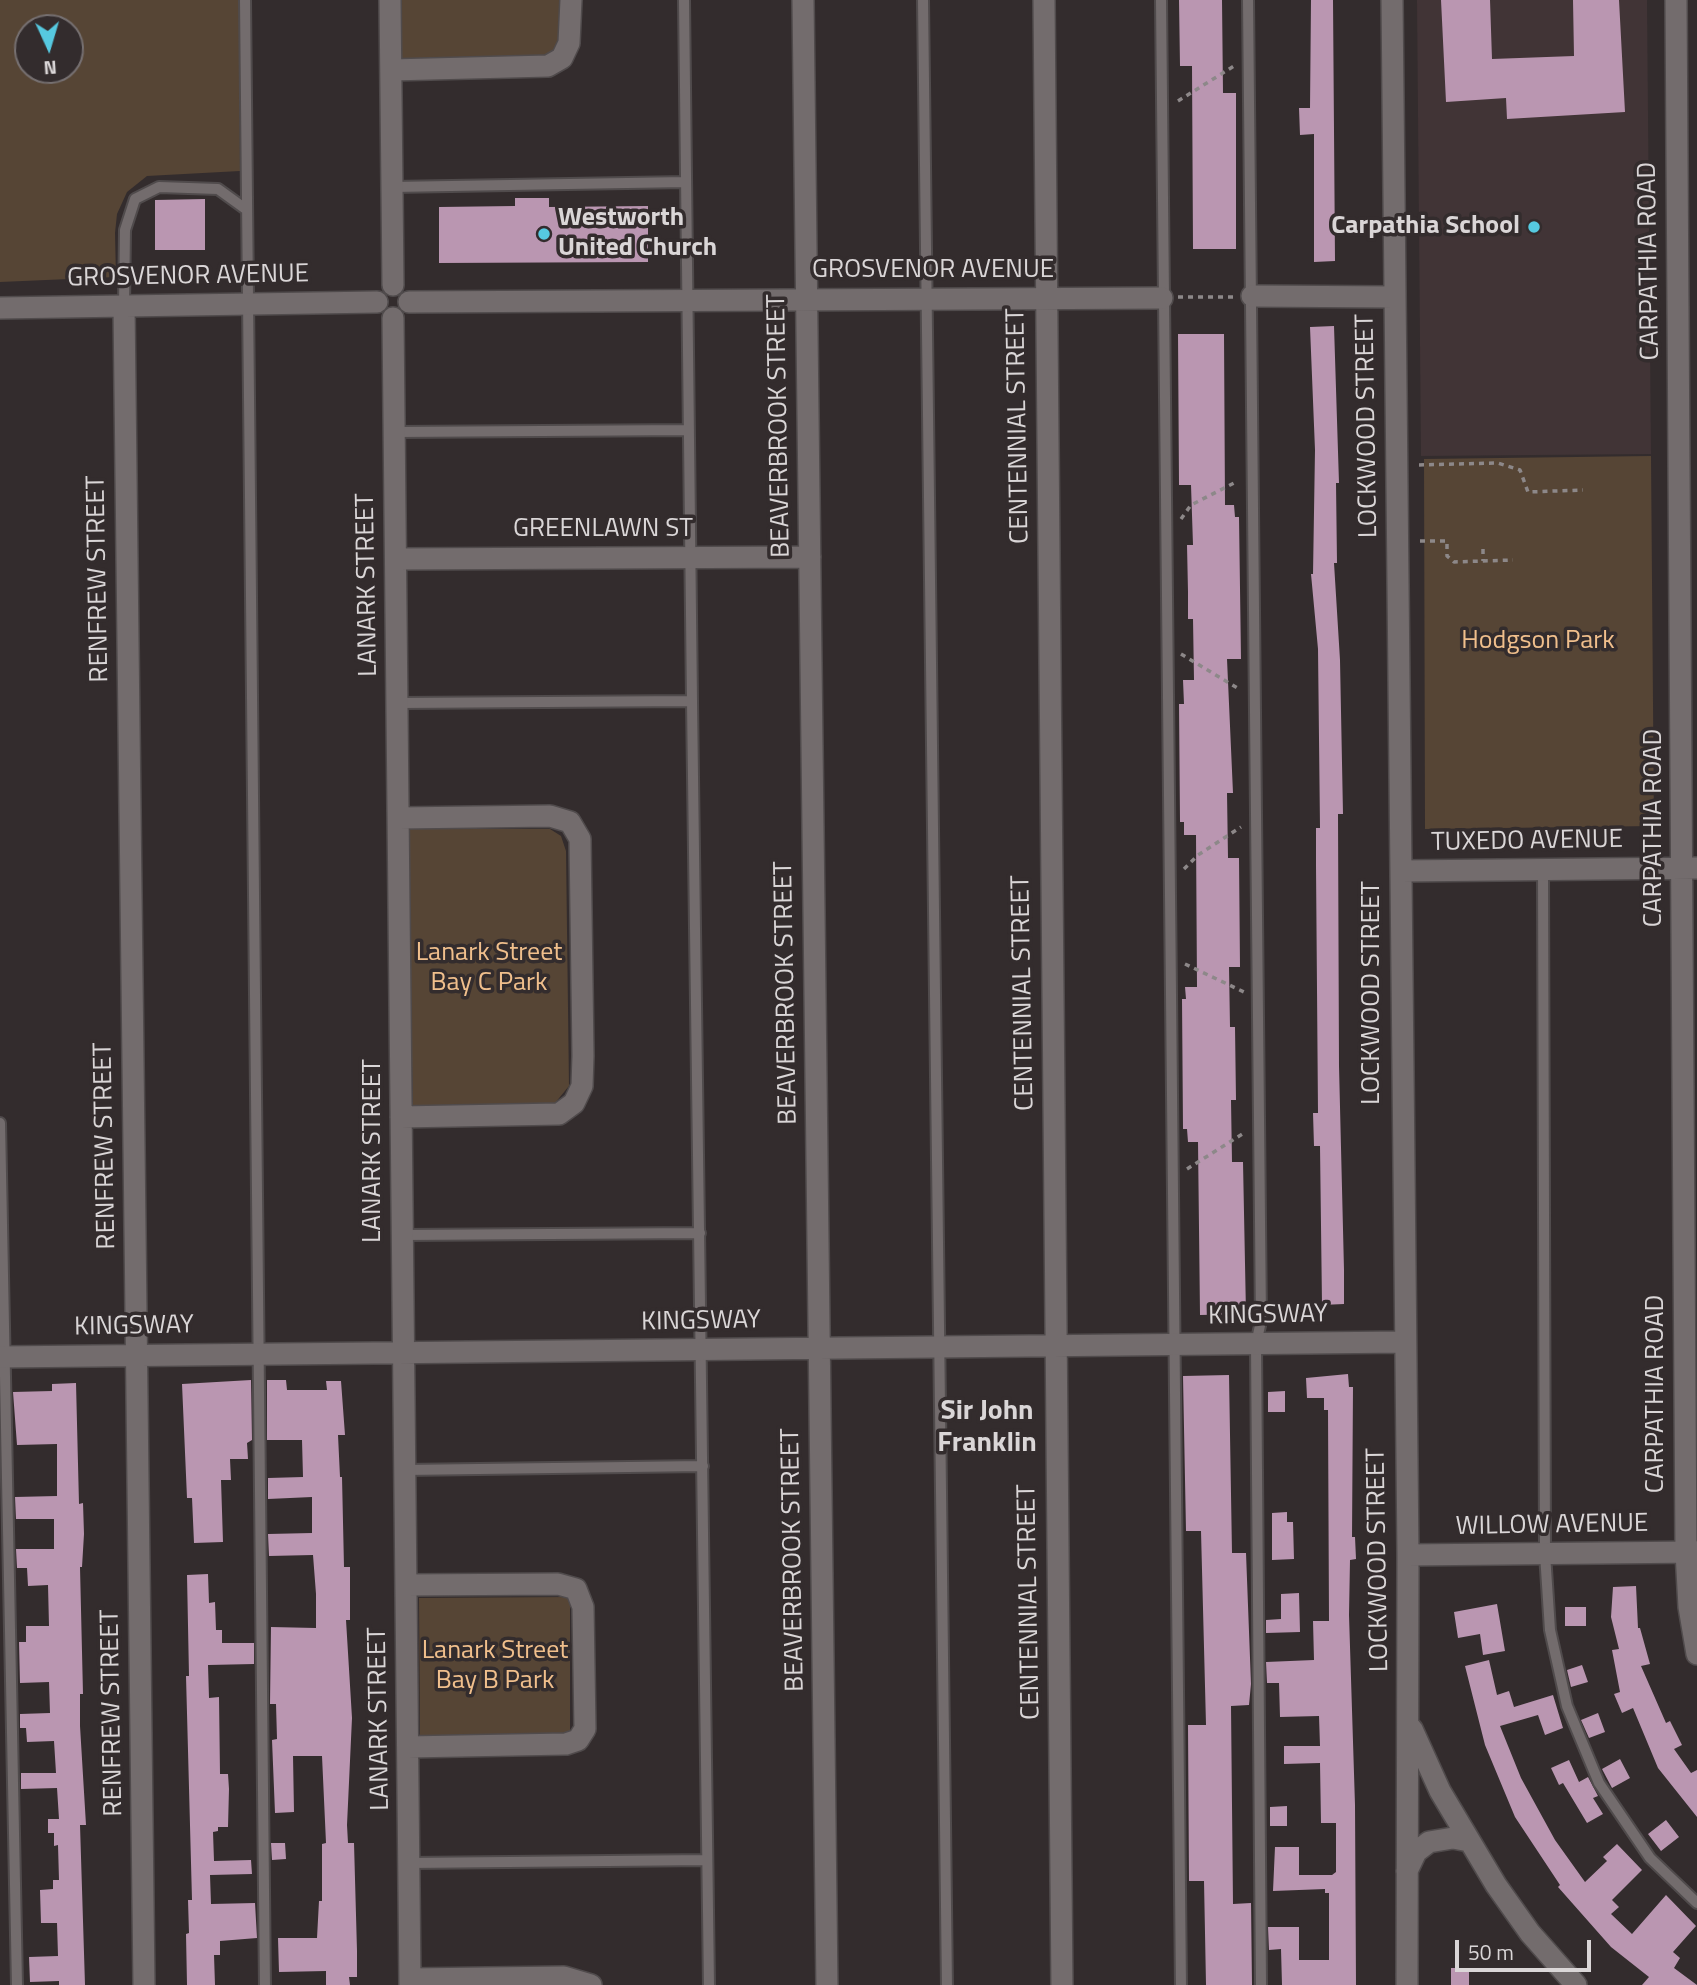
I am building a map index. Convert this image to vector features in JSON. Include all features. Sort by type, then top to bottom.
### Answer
[{"type":"street","points":[[390,0],[393,285]]},
{"type":"street","points":[[391,70],[548,66],[562,58],[569,43],[571,0]]},
{"type":"street","name":"BEAVERBROOK STREET","points":[[803,0],[827,1985]]},
{"type":"street","name":"CENTENNIAL STREET","points":[[1044,0],[1062,1985]]},
{"type":"street","name":"LOCKWOOD STREET","points":[[1392,0],[1403,1342],[1408,1555],[1407,1985]]},
{"type":"street","name":"CARPATHIA ROAD","points":[[1676,0],[1690,868],[1689,1608],[1697,1654]]},
{"type":"street","points":[[393,285],[403,288],[409,302],[406,311],[393,318],[384,315],[377,302],[383,288],[393,285]]},
{"type":"street","points":[[1252,296],[1395,297]]},
{"type":"street","name":"GROSVENOR AVENUE","points":[[409,302],[1162,298]]},
{"type":"street","name":"GROSVENOR AVENUE","points":[[0,308],[377,302]]},
{"type":"street","name":"RENFREW STREET","points":[[124,306],[144,1985]]},
{"type":"street","name":"LANARK STREET","points":[[393,318],[410,1982]]},
{"type":"street","name":"GREENLAWN ST","points":[[396,559],[810,557]]},
{"type":"street","points":[[399,818],[550,816],[570,822],[580,839],[583,1042],[582,1086],[574,1102],[559,1114],[401,1117]]},
{"type":"street","name":"TUXEDO AVENUE","points":[[1401,871],[1690,868]]},
{"type":"street","name":"KINGSWAY","points":[[2,1357],[1403,1342]]},
{"type":"street","name":"WILLOW AVENUE","points":[[1408,1555],[1691,1552]]},
{"type":"street","points":[[406,1585],[558,1584],[576,1589],[583,1607],[585,1729],[579,1740],[566,1744],[408,1747]]},
{"type":"street","points":[[1408,1719],[1429,1770],[1510,1906],[1550,1958],[1576,1985]]},
{"type":"street","points":[[1406,1874],[1416,1852],[1429,1842],[1452,1838],[1469,1841]]},
{"type":"street","points":[[410,1982],[564,1977],[591,1985]]},
{"type":"lane","points":[[245,0],[265,1985]]},
{"type":"lane","points":[[684,0],[709,1985]]},
{"type":"lane","points":[[923,0],[947,1985]]},
{"type":"lane","points":[[1161,0],[1181,1985]]},
{"type":"lane","points":[[1248,0],[1261,1321],[1256,1345],[1261,1985]]},
{"type":"lane","points":[[392,187],[686,182]]},
{"type":"lane","points":[[124,306],[125,230],[135,198],[159,187],[218,189],[247,210]]},
{"type":"lane","points":[[395,432],[689,430]]},
{"type":"lane","points":[[398,703],[692,701]]},
{"type":"lane","points":[[1543,870],[1545,1554],[1555,1664],[1578,1737],[1599,1783],[1650,1858],[1697,1903]]},
{"type":"lane","points":[[0,1123],[2,1357],[17,1985]]},
{"type":"lane","points":[[402,1235],[700,1233]]},
{"type":"lane","points":[[404,1470],[703,1466]]},
{"type":"lane","points":[[409,1863],[707,1860]]},
{"type":"path","points":[[1178,101],[1236,65]]},
{"type":"path","points":[[1162,298],[1252,296]]},
{"type":"path","points":[[1419,465],[1498,463],[1520,470],[1528,492],[1583,490]]},
{"type":"path","points":[[1180,521],[1191,505],[1240,480]]},
{"type":"path","points":[[1420,541],[1447,541],[1447,556],[1454,562],[1513,560]]},
{"type":"path","points":[[1483,549],[1483,561]]},
{"type":"path","points":[[1181,654],[1239,689]]},
{"type":"path","points":[[1184,869],[1198,855],[1241,827]]},
{"type":"path","points":[[1185,964],[1244,992]]},
{"type":"path","points":[[1185,1171],[1244,1133]]},
{"type":"shaded area","name":"Carpathia School","points":[[1417,0],[1647,0],[1651,454],[1421,456]]},
{"type":"green space","points":[[0,0],[239,0],[240,171],[147,176],[127,192],[117,214],[116,277],[0,282]]},
{"type":"green space","points":[[390,0],[571,0],[562,58],[391,70]]},
{"type":"green space","name":"Hodgson Park","points":[[1651,456],[1654,826],[1425,829],[1424,459]]},
{"type":"green space","name":"Lanark Street Bay C Park","points":[[407,829],[550,829],[561,836],[566,851],[569,1086],[555,1103],[413,1110]]},
{"type":"green space","name":"Lanark Street Bay B Park","points":[[570,1597],[570,1735],[420,1736],[419,1598]]},
{"type":"building","points":[[1179,0],[1222,0],[1223,93],[1236,93],[1236,249],[1193,249],[1192,66],[1180,66]]},
{"type":"building","points":[[1311,0],[1333,0],[1335,261],[1314,262],[1314,134],[1300,135],[1299,108],[1310,108]]},
{"type":"building","points":[[1441,0],[1490,0],[1492,59],[1574,56],[1573,0],[1619,0],[1625,112],[1507,119],[1506,98],[1446,102]]},
{"type":"building","name":"Westworth United Church","points":[[515,198],[549,198],[549,207],[648,206],[648,262],[439,263],[439,207],[515,206]]},
{"type":"building","points":[[205,199],[205,250],[155,250],[155,200]]},
{"type":"building","points":[[1334,326],[1339,483],[1336,483],[1337,563],[1334,563],[1340,660],[1343,814],[1338,814],[1344,1304],[1322,1305],[1320,1146],[1314,1146],[1313,1113],[1318,1113],[1316,828],[1320,828],[1318,649],[1311,574],[1315,450],[1310,327]]},
{"type":"building","points":[[1178,334],[1224,334],[1225,505],[1234,505],[1235,517],[1239,517],[1241,659],[1227,659],[1233,793],[1227,793],[1228,858],[1239,858],[1240,967],[1229,967],[1230,1027],[1235,1027],[1236,1100],[1231,1100],[1232,1162],[1243,1162],[1246,1314],[1200,1315],[1198,1142],[1188,1142],[1187,1129],[1183,1129],[1182,999],[1186,999],[1185,987],[1197,987],[1196,835],[1184,835],[1184,822],[1180,822],[1179,704],[1184,704],[1183,680],[1194,680],[1193,619],[1188,619],[1187,545],[1193,545],[1191,485],[1179,485]]},
{"type":"building","points":[[1348,1374],[1349,1387],[1353,1387],[1352,1537],[1355,1537],[1356,1559],[1350,1560],[1349,1615],[1355,1805],[1356,1985],[1282,1985],[1281,1949],[1269,1950],[1268,1927],[1299,1927],[1299,1960],[1329,1960],[1329,1893],[1325,1893],[1325,1889],[1273,1891],[1275,1847],[1299,1847],[1299,1875],[1332,1875],[1336,1872],[1336,1823],[1321,1823],[1320,1763],[1284,1764],[1284,1746],[1320,1746],[1319,1716],[1280,1717],[1279,1683],[1267,1683],[1266,1662],[1314,1660],[1313,1621],[1329,1621],[1328,1410],[1324,1410],[1324,1398],[1307,1398],[1306,1378]]},
{"type":"building","points":[[1229,1375],[1232,1553],[1246,1553],[1251,1684],[1249,1705],[1231,1706],[1233,1904],[1251,1903],[1252,1985],[1206,1985],[1204,1881],[1189,1881],[1188,1725],[1206,1725],[1201,1531],[1186,1531],[1183,1376]]},
{"type":"building","points":[[251,1380],[252,1440],[247,1443],[248,1459],[230,1459],[231,1480],[221,1480],[223,1542],[194,1543],[192,1498],[187,1498],[182,1384]]},
{"type":"building","points":[[267,1380],[286,1380],[287,1390],[327,1390],[326,1381],[341,1381],[345,1435],[338,1435],[344,1567],[350,1567],[350,1620],[346,1620],[352,1718],[347,1825],[348,1843],[354,1843],[357,1951],[357,1977],[349,1977],[350,1985],[326,1985],[326,1971],[279,1972],[278,1938],[317,1938],[319,1901],[322,1901],[322,1844],[326,1843],[322,1756],[293,1756],[294,1812],[275,1813],[272,1740],[277,1739],[276,1704],[270,1704],[271,1627],[316,1628],[316,1594],[313,1555],[269,1556],[268,1534],[312,1533],[312,1497],[268,1499],[268,1478],[303,1477],[302,1440],[267,1440]]},
{"type":"building","points":[[76,1383],[79,1504],[83,1503],[84,1534],[80,1567],[83,1694],[80,1694],[80,1726],[86,1825],[80,1825],[85,1985],[59,1985],[59,1981],[30,1982],[29,1957],[58,1956],[57,1923],[41,1923],[40,1890],[53,1889],[53,1880],[59,1880],[58,1845],[54,1846],[54,1833],[48,1833],[48,1819],[59,1819],[57,1788],[21,1789],[21,1773],[56,1773],[54,1741],[27,1742],[26,1728],[20,1728],[20,1714],[50,1713],[49,1682],[20,1683],[19,1642],[26,1642],[26,1626],[49,1626],[48,1585],[28,1586],[27,1568],[17,1568],[16,1549],[54,1549],[54,1519],[16,1519],[15,1497],[57,1496],[57,1444],[17,1445],[13,1392],[52,1391],[52,1384]]},
{"type":"building","points":[[1285,1391],[1285,1412],[1268,1412],[1268,1392]]},
{"type":"building","points":[[1287,1512],[1287,1522],[1293,1522],[1294,1559],[1272,1560],[1272,1513]]},
{"type":"building","points":[[208,1574],[209,1603],[215,1602],[216,1630],[222,1630],[222,1643],[254,1643],[254,1664],[208,1665],[209,1698],[219,1697],[220,1774],[228,1774],[229,1789],[228,1827],[218,1827],[218,1831],[213,1832],[214,1861],[251,1860],[252,1874],[210,1875],[211,1904],[255,1903],[257,1938],[220,1941],[220,1955],[214,1955],[215,1985],[187,1985],[188,1900],[192,1900],[186,1676],[189,1676],[187,1575]]},
{"type":"building","points":[[1636,1586],[1638,1628],[1650,1664],[1641,1666],[1666,1723],[1670,1721],[1682,1745],[1674,1749],[1691,1773],[1697,1770],[1697,1817],[1658,1768],[1633,1708],[1622,1713],[1614,1694],[1620,1692],[1612,1650],[1619,1649],[1611,1617],[1613,1587]]},
{"type":"building","points":[[1299,1593],[1300,1632],[1266,1633],[1266,1620],[1281,1619],[1281,1594]]},
{"type":"building","points":[[1497,1604],[1505,1651],[1483,1655],[1480,1634],[1458,1638],[1454,1612]]},
{"type":"building","points":[[1565,1607],[1586,1607],[1586,1626],[1565,1626]]},
{"type":"building","points":[[1489,1660],[1497,1695],[1509,1691],[1514,1707],[1553,1695],[1563,1728],[1545,1735],[1538,1715],[1500,1726],[1521,1778],[1555,1840],[1585,1882],[1607,1861],[1603,1857],[1617,1844],[1642,1870],[1612,1900],[1619,1907],[1611,1914],[1632,1934],[1666,1895],[1696,1926],[1673,1952],[1680,1958],[1674,1968],[1697,1985],[1642,1985],[1649,1977],[1611,1947],[1558,1887],[1560,1885],[1515,1817],[1485,1745],[1465,1666]]},
{"type":"building","points":[[1582,1665],[1588,1682],[1571,1687],[1567,1670]]},
{"type":"building","points":[[1598,1713],[1605,1732],[1589,1738],[1581,1720]]},
{"type":"building","points":[[1620,1759],[1630,1778],[1612,1788],[1602,1769]]},
{"type":"building","points":[[1569,1760],[1579,1782],[1588,1777],[1598,1796],[1593,1798],[1603,1814],[1587,1823],[1563,1783],[1559,1785],[1551,1768]]},
{"type":"building","points":[[1287,1806],[1287,1826],[1270,1826],[1270,1807]]},
{"type":"building","points":[[1666,1820],[1679,1837],[1661,1851],[1648,1834]]},
{"type":"building","points":[[271,1843],[285,1843],[286,1859],[272,1860]]},
{"type":"building","points":[[1451,1968],[1469,1968],[1469,1985],[1451,1985]]},
{"type":"place","name":"Carpathia School","points":[[1534,227]]},
{"type":"place","name":"Westworth United Church","points":[[544,234]]},
{"type":"district","name":"Sir John Franklin","points":[[987,1428]]}]
